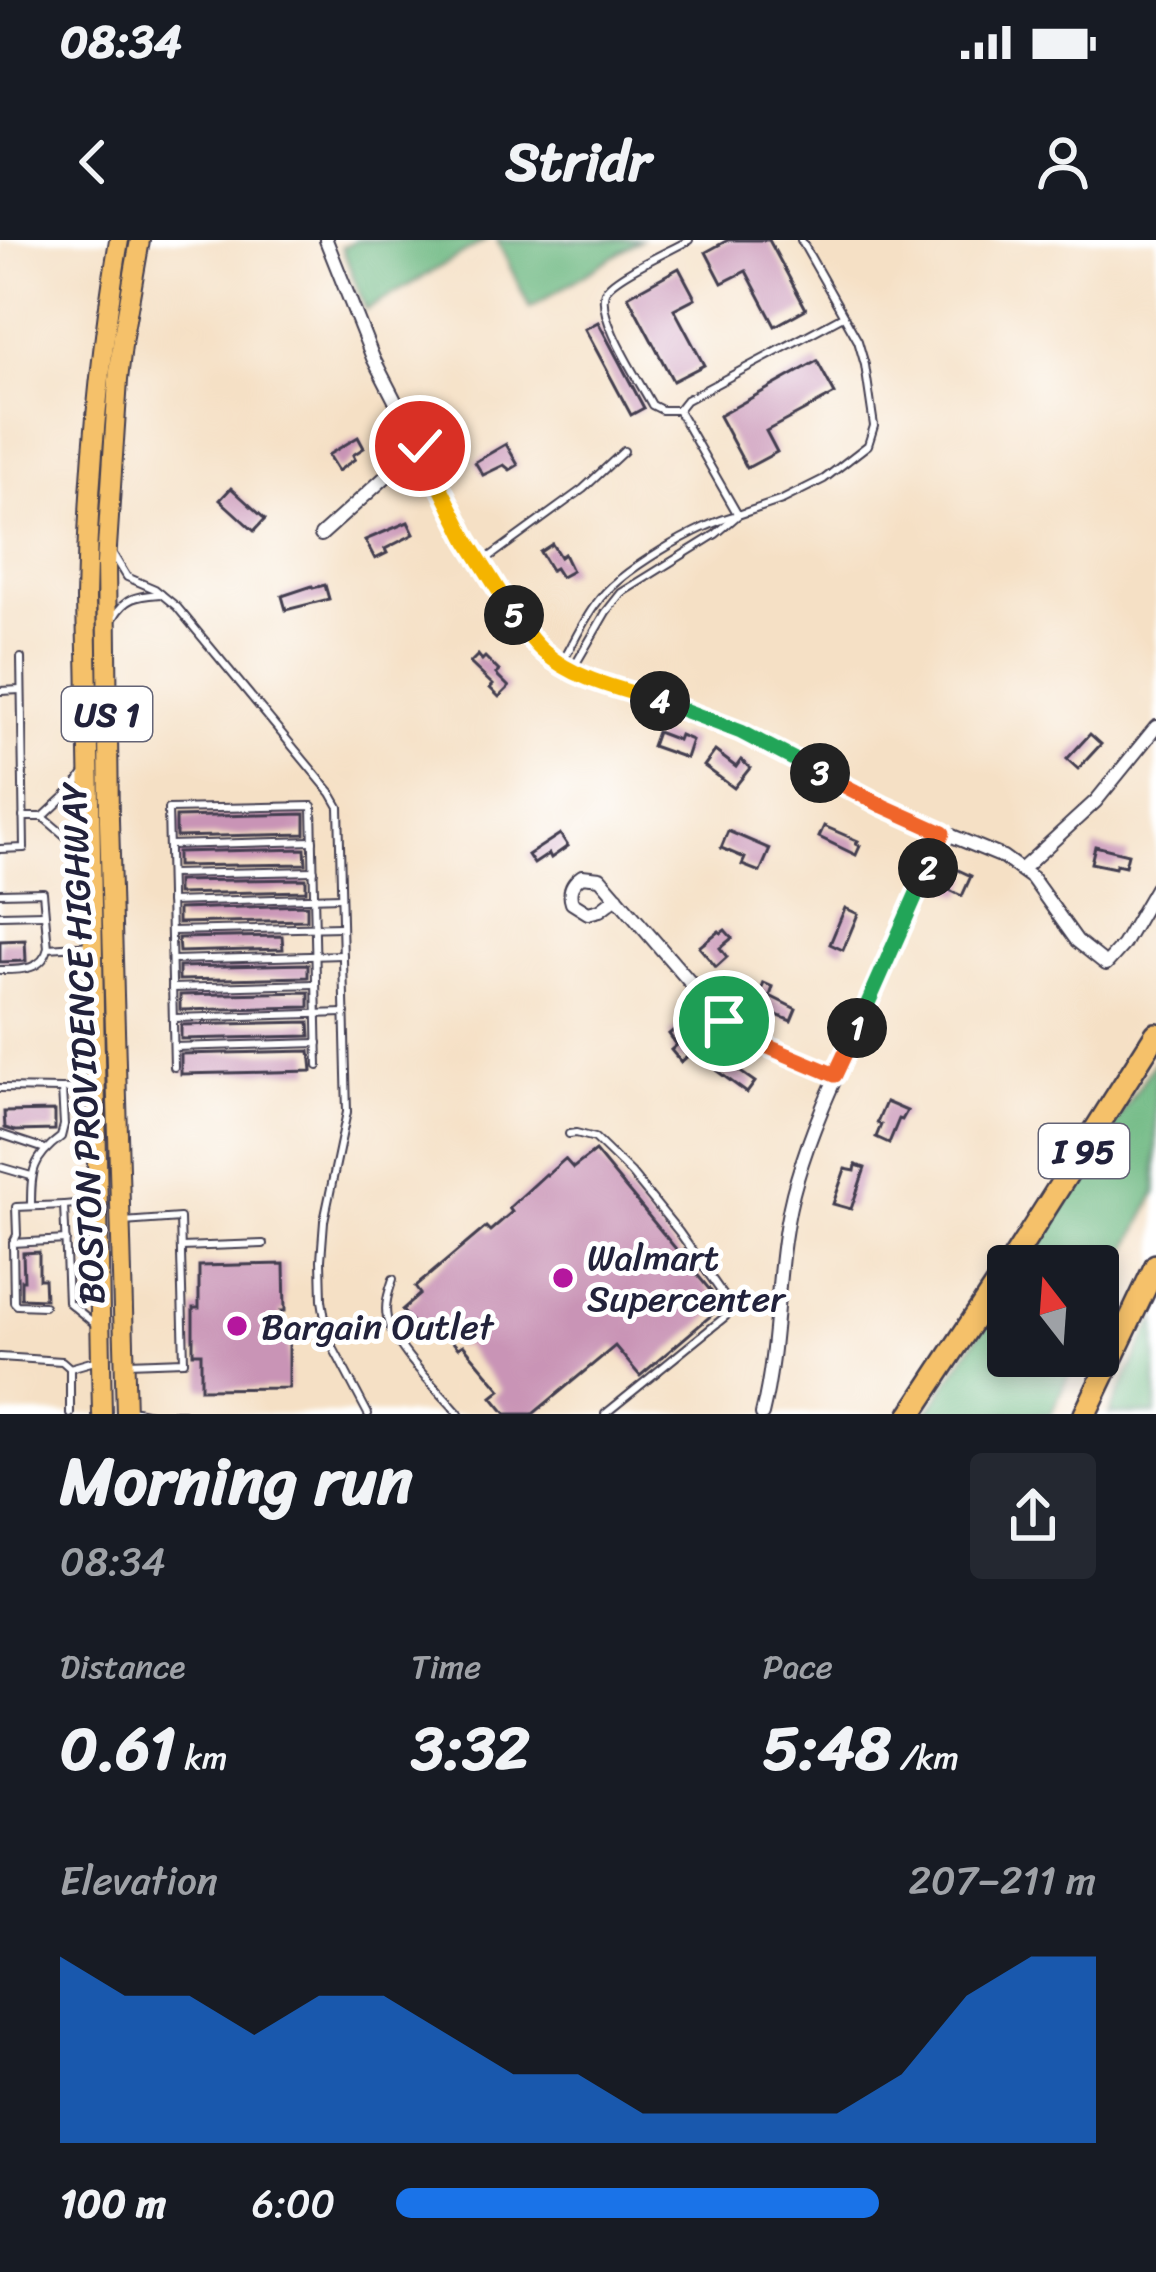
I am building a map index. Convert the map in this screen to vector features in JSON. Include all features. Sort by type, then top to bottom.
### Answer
[{"type":"highway","name":"I 95","points":[[1022,1245],[1156,1034]]},
{"type":"highway","points":[[1085,1414],[1156,1265]]},
{"type":"highway","name":"I 95","points":[[911,1414],[987,1299]]},
{"type":"main road","name":"BOSTON PROVIDENCE HIGHWAY","points":[[102,1414],[86,599],[89,481],[104,326],[118,240]]},
{"type":"main road","name":"BOSTON PROVIDENCE HIGHWAY","points":[[125,1412],[107,533],[123,336],[140,240]]},
{"type":"street","points":[[326,240],[373,358],[481,563],[545,653],[608,685],[708,717],[883,806],[992,852],[1022,869],[1077,941],[1106,964],[1123,945],[1156,888]]},
{"type":"street","points":[[321,535],[420,446]]},
{"type":"street","points":[[1022,869],[1096,800],[1156,727]]},
{"type":"street","points":[[762,1414],[797,1178],[835,1075],[943,833]]},
{"type":"street","points":[[617,897],[724,1021],[752,1040],[835,1075]]},
{"type":"lane","points":[[678,410],[652,405],[607,322],[603,305],[606,291],[619,278],[689,240]]},
{"type":"lane","points":[[567,667],[596,602],[617,579],[712,522],[782,500],[824,479],[868,445],[874,427],[858,341],[802,240]]},
{"type":"lane","points":[[678,410],[686,400],[843,316]]},
{"type":"lane","points":[[678,410],[738,515]]},
{"type":"lane","points":[[481,563],[583,489],[624,451]]},
{"type":"lane","points":[[567,667],[621,593],[716,534],[738,515]]},
{"type":"lane","points":[[107,533],[122,572],[177,607],[334,797],[340,814],[346,1120],[325,1221],[322,1300],[328,1338],[368,1414]]},
{"type":"lane","points":[[106,645],[115,614],[127,599],[160,594]]},
{"type":"lane","points":[[0,849],[23,848],[21,658]]},
{"type":"lane","points":[[0,691],[21,690]]},
{"type":"lane","points":[[43,817],[75,787],[88,766]]},
{"type":"lane","points":[[174,1067],[168,809],[313,806],[318,1066]]},
{"type":"lane","points":[[23,817],[43,817],[91,862]]},
{"type":"lane","points":[[169,845],[313,842]]},
{"type":"lane","points":[[170,874],[314,871]]},
{"type":"lane","points":[[0,893],[43,892],[48,948],[41,963],[0,970]]},
{"type":"lane","points":[[170,902],[342,897]]},
{"type":"lane","points":[[0,915],[45,914]]},
{"type":"lane","points":[[171,931],[343,927]]},
{"type":"lane","points":[[48,948],[93,945]]},
{"type":"lane","points":[[172,960],[344,956]]},
{"type":"lane","points":[[172,988],[316,985]]},
{"type":"lane","points":[[173,1018],[345,1013]]},
{"type":"lane","points":[[174,1047],[318,1043]]},
{"type":"lane","points":[[0,1088],[96,1088]]},
{"type":"lane","points":[[31,1206],[31,1176],[45,1149],[61,1137],[62,1089]]},
{"type":"lane","points":[[0,1134],[45,1149]]},
{"type":"lane","points":[[569,1134],[595,1138],[631,1173],[729,1303],[726,1316],[605,1414]]},
{"type":"lane","points":[[0,1167],[31,1176]]},
{"type":"lane","points":[[44,1306],[14,1302],[16,1207],[83,1201],[98,1189]]},
{"type":"lane","points":[[64,1205],[68,1302],[101,1329]]},
{"type":"lane","points":[[120,1222],[180,1218],[181,1246],[184,1361],[124,1364]]},
{"type":"lane","points":[[13,1243],[66,1240]]},
{"type":"lane","points":[[181,1246],[263,1244]]},
{"type":"lane","points":[[393,1279],[387,1322],[458,1414]]},
{"type":"lane","points":[[0,1357],[62,1361],[70,1368],[70,1414]]},
{"type":"lane","points":[[70,1368],[101,1360]]},
{"type":"lane","points":[[125,1412],[151,1414]]},
{"type":"lane","points":[[173,1414],[183,1414]]},
{"type":"green space","points":[[356,240],[486,240],[366,310],[342,247]]},
{"type":"green space","points":[[497,240],[640,240],[530,308]]},
{"type":"green space","points":[[1156,1060],[1156,1192],[1119,1268],[1119,1245],[1037,1245]]},
{"type":"green space","points":[[1156,1317],[1156,1414],[1109,1414]]},
{"type":"green space","points":[[987,1322],[987,1377],[1068,1377],[1051,1414],[927,1414]]},
{"type":"building","points":[[728,240],[769,240],[806,309],[775,326],[746,271],[722,283],[706,252]]},
{"type":"building","points":[[679,268],[695,298],[674,309],[704,365],[673,381],[628,296]]},
{"type":"building","points":[[598,322],[644,408],[631,415],[585,329]]},
{"type":"building","points":[[817,361],[835,394],[766,431],[777,452],[747,468],[719,416]]},
{"type":"building","points":[[358,437],[364,448],[338,471],[328,455]]},
{"type":"building","points":[[506,444],[518,465],[510,470],[504,465],[483,475],[475,462]]},
{"type":"building","points":[[231,488],[265,519],[254,531],[220,500]]},
{"type":"building","points":[[408,522],[414,534],[375,559],[365,540]]},
{"type":"building","points":[[552,544],[560,557],[564,554],[572,571],[561,577],[540,552]]},
{"type":"building","points":[[325,585],[329,599],[286,610],[282,596]]},
{"type":"building","points":[[478,655],[499,671],[496,674],[509,687],[499,697],[470,663]]},
{"type":"building","points":[[657,732],[692,740],[686,758],[652,746]]},
{"type":"building","points":[[1090,734],[1101,744],[1078,769],[1067,759]]},
{"type":"building","points":[[715,751],[736,767],[741,760],[750,768],[734,788],[704,766]]},
{"type":"building","points":[[305,814],[305,834],[176,837],[176,817]]},
{"type":"building","points":[[824,826],[858,841],[856,855],[819,837]]},
{"type":"building","points":[[728,831],[770,849],[760,872],[742,865],[745,858],[721,848]]},
{"type":"building","points":[[560,834],[568,846],[534,864],[528,855]]},
{"type":"building","points":[[1095,846],[1128,854],[1125,866],[1091,863]]},
{"type":"building","points":[[305,849],[306,864],[177,866],[177,852]]},
{"type":"building","points":[[954,868],[971,876],[962,896],[939,885],[946,870]]},
{"type":"building","points":[[306,879],[306,891],[177,894],[177,881]]},
{"type":"building","points":[[307,905],[307,920],[178,923],[178,909]]},
{"type":"building","points":[[845,908],[858,914],[843,950],[830,944]]},
{"type":"building","points":[[725,930],[732,938],[720,948],[727,957],[716,967],[699,947]]},
{"type":"building","points":[[282,936],[283,949],[179,952],[178,938]]},
{"type":"building","points":[[25,940],[26,961],[0,962],[0,941]]},
{"type":"building","points":[[308,964],[308,977],[179,980],[179,967]]},
{"type":"building","points":[[764,983],[773,987],[770,996],[796,1009],[791,1021],[755,1006]]},
{"type":"building","points":[[309,992],[309,1007],[180,1010],[180,995]]},
{"type":"building","points":[[309,1022],[310,1036],[181,1039],[181,1025]]},
{"type":"building","points":[[681,1024],[696,1044],[681,1062],[671,1050],[677,1045],[669,1034]]},
{"type":"building","points":[[310,1051],[312,1071],[181,1074],[181,1054]]},
{"type":"building","points":[[725,1061],[755,1082],[747,1093],[717,1071]]},
{"type":"building","points":[[886,1102],[907,1111],[889,1143],[876,1137]]},
{"type":"building","points":[[55,1111],[55,1130],[5,1128],[4,1112]]},
{"type":"building","name":"Walmart Supercenter","points":[[595,1151],[720,1308],[640,1376],[615,1346],[533,1414],[506,1414],[492,1397],[501,1390],[463,1345],[458,1348],[441,1328],[427,1340],[402,1310],[420,1294],[415,1287],[486,1227],[490,1231],[546,1174],[565,1159],[573,1168]]},
{"type":"building","points":[[856,1165],[865,1168],[851,1209],[833,1204],[845,1169],[855,1171]]},
{"type":"building","points":[[39,1252],[45,1299],[21,1298],[23,1253]]},
{"type":"building","name":"Bargain Outlet","points":[[284,1264],[282,1341],[289,1341],[289,1388],[201,1389],[201,1353],[193,1353],[199,1266]]},
{"type":"place","name":"Walmart Supercenter","points":[[563,1278]]},
{"type":"place","name":"Bargain Outlet","points":[[237,1326]]},
{"type":"route","points":[[420,446],[467,540],[513,614],[545,653],[592,679],[741,732],[943,833],[835,1075],[752,1040],[724,1021]]}]
